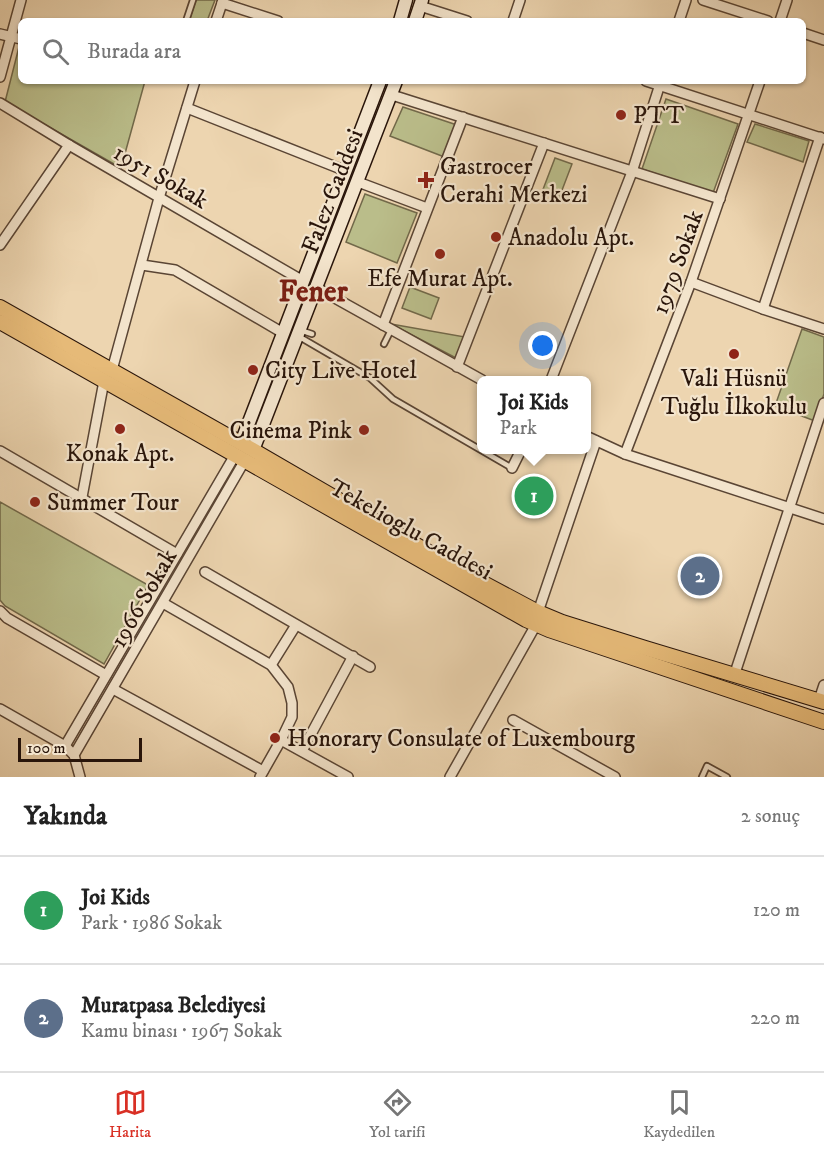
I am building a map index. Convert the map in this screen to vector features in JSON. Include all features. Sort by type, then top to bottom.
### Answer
[{"type":"main road","name":"Tekelioglu Caddesi","points":[[0,307],[108,375],[538,612],[562,622],[821,701]]},
{"type":"main road","name":"Tekelioglu Caddesi","points":[[0,322],[108,375]]},
{"type":"main road","name":"Tekelioglu Caddesi","points":[[244,452],[526,620],[549,630],[824,722]]},
{"type":"street","points":[[19,18],[21,0]]},
{"type":"street","points":[[514,18],[520,0]]},
{"type":"street","points":[[680,18],[686,0]]},
{"type":"street","points":[[703,0],[759,18]]},
{"type":"street","points":[[781,18],[787,0]]},
{"type":"street","points":[[401,18],[406,1],[421,3],[459,18]]},
{"type":"street","points":[[217,18],[223,2],[269,18]]},
{"type":"street","points":[[416,18],[421,3]]},
{"type":"street","points":[[0,77],[16,38],[18,23]]},
{"type":"street","points":[[0,34],[16,38]]},
{"type":"street","points":[[806,34],[824,40]]},
{"type":"street","points":[[82,497],[108,375],[194,84]]},
{"type":"street","name":"Falez Caddesi","points":[[244,452],[283,333],[379,84]]},
{"type":"street","name":"Falez Caddesi","points":[[244,452],[303,333],[317,288],[395,84]]},
{"type":"street","points":[[554,376],[632,172],[660,84]]},
{"type":"street","points":[[663,84],[822,138],[763,309]]},
{"type":"street","name":"1979 Sokak","points":[[625,454],[691,282],[759,84]]},
{"type":"street","points":[[392,95],[720,200]]},
{"type":"street","name":"1951 Sokak","points":[[0,103],[303,281]]},
{"type":"street","points":[[187,108],[346,171]]},
{"type":"street","points":[[387,327],[427,208],[463,117]]},
{"type":"street","points":[[457,367],[544,143]]},
{"type":"street","points":[[0,245],[69,145]]},
{"type":"street","points":[[358,182],[427,208]]},
{"type":"street","points":[[142,266],[175,270],[283,333]]},
{"type":"street","points":[[303,281],[477,378]]},
{"type":"street","points":[[691,282],[763,309],[824,328]]},
{"type":"street","points":[[734,676],[821,421],[824,404]]},
{"type":"street","points":[[591,438],[625,454],[824,519]]},
{"type":"street","points":[[538,612],[596,441]]},
{"type":"street","points":[[0,451],[177,554]]},
{"type":"street","name":"1966 Sokak","points":[[65,746],[177,554],[244,452]]},
{"type":"street","name":"1966 Sokak","points":[[74,755],[163,603],[244,452]]},
{"type":"street","points":[[512,468],[519,454]]},
{"type":"street","points":[[205,572],[370,667]]},
{"type":"street","points":[[113,689],[261,774],[281,740],[292,717],[292,703],[288,687],[272,665],[163,603]]},
{"type":"street","points":[[0,611],[7,618],[106,675]]},
{"type":"street","points":[[272,665],[296,626]]},
{"type":"street","points":[[450,777],[532,630]]},
{"type":"street","points":[[302,751],[353,656]]},
{"type":"street","points":[[821,701],[824,685]]},
{"type":"street","points":[[0,709],[65,746],[74,755],[80,777]]},
{"type":"street","points":[[513,720],[615,777]]},
{"type":"street","points":[[281,740],[348,777]]},
{"type":"lane","points":[[187,18],[193,0]]},
{"type":"lane","points":[[384,344],[387,327]]},
{"type":"lane","points":[[303,333],[370,378],[393,399],[477,448]]},
{"type":"lane","points":[[488,454],[512,468]]},
{"type":"lane","points":[[702,777],[707,766],[727,777]]},
{"type":"green space","points":[[196,0],[215,0],[208,18],[190,18]]},
{"type":"green space","points":[[18,51],[18,84],[144,84],[121,168],[5,102]]},
{"type":"green space","points":[[666,99],[738,124],[713,193],[642,169]]},
{"type":"green space","points":[[403,107],[460,126],[447,158],[390,136]]},
{"type":"green space","points":[[755,124],[809,141],[803,162],[747,142]]},
{"type":"green space","points":[[555,158],[572,164],[559,198],[542,192]]},
{"type":"green space","points":[[365,194],[417,213],[397,263],[346,242]]},
{"type":"green space","points":[[410,287],[439,298],[431,319],[402,308]]},
{"type":"green space","points":[[391,324],[465,337],[456,358]]},
{"type":"green space","points":[[802,329],[824,337],[824,394],[815,421],[775,406]]},
{"type":"green space","points":[[0,502],[148,585],[104,664],[5,606],[0,600]]},
{"type":"place","name":"PTT","points":[[621,115]]},
{"type":"place","name":"Gastrocer Cerahi Merkezi","points":[[426,180]]},
{"type":"place","name":"Anadolu Apt.","points":[[496,237]]},
{"type":"place","name":"Efe Murat Apt.","points":[[440,254]]},
{"type":"place","name":"Vali Hüsnü Tuğlu İlkokulu","points":[[734,354]]},
{"type":"place","name":"City Live Hotel","points":[[253,370]]},
{"type":"place","name":"Konak Apt.","points":[[120,429]]},
{"type":"place","name":"Cinema Pink","points":[[364,430]]},
{"type":"place","name":"Joi Kids","points":[[534,496]]},
{"type":"place","name":"Summer Tour","points":[[35,502]]},
{"type":"place","name":"Muratpasa Belediyesi","points":[[700,576]]},
{"type":"place","name":"Honorary Consulate of Luxembourg","points":[[275,738]]},
{"type":"district","name":"Fener","points":[[313,291]]}]
